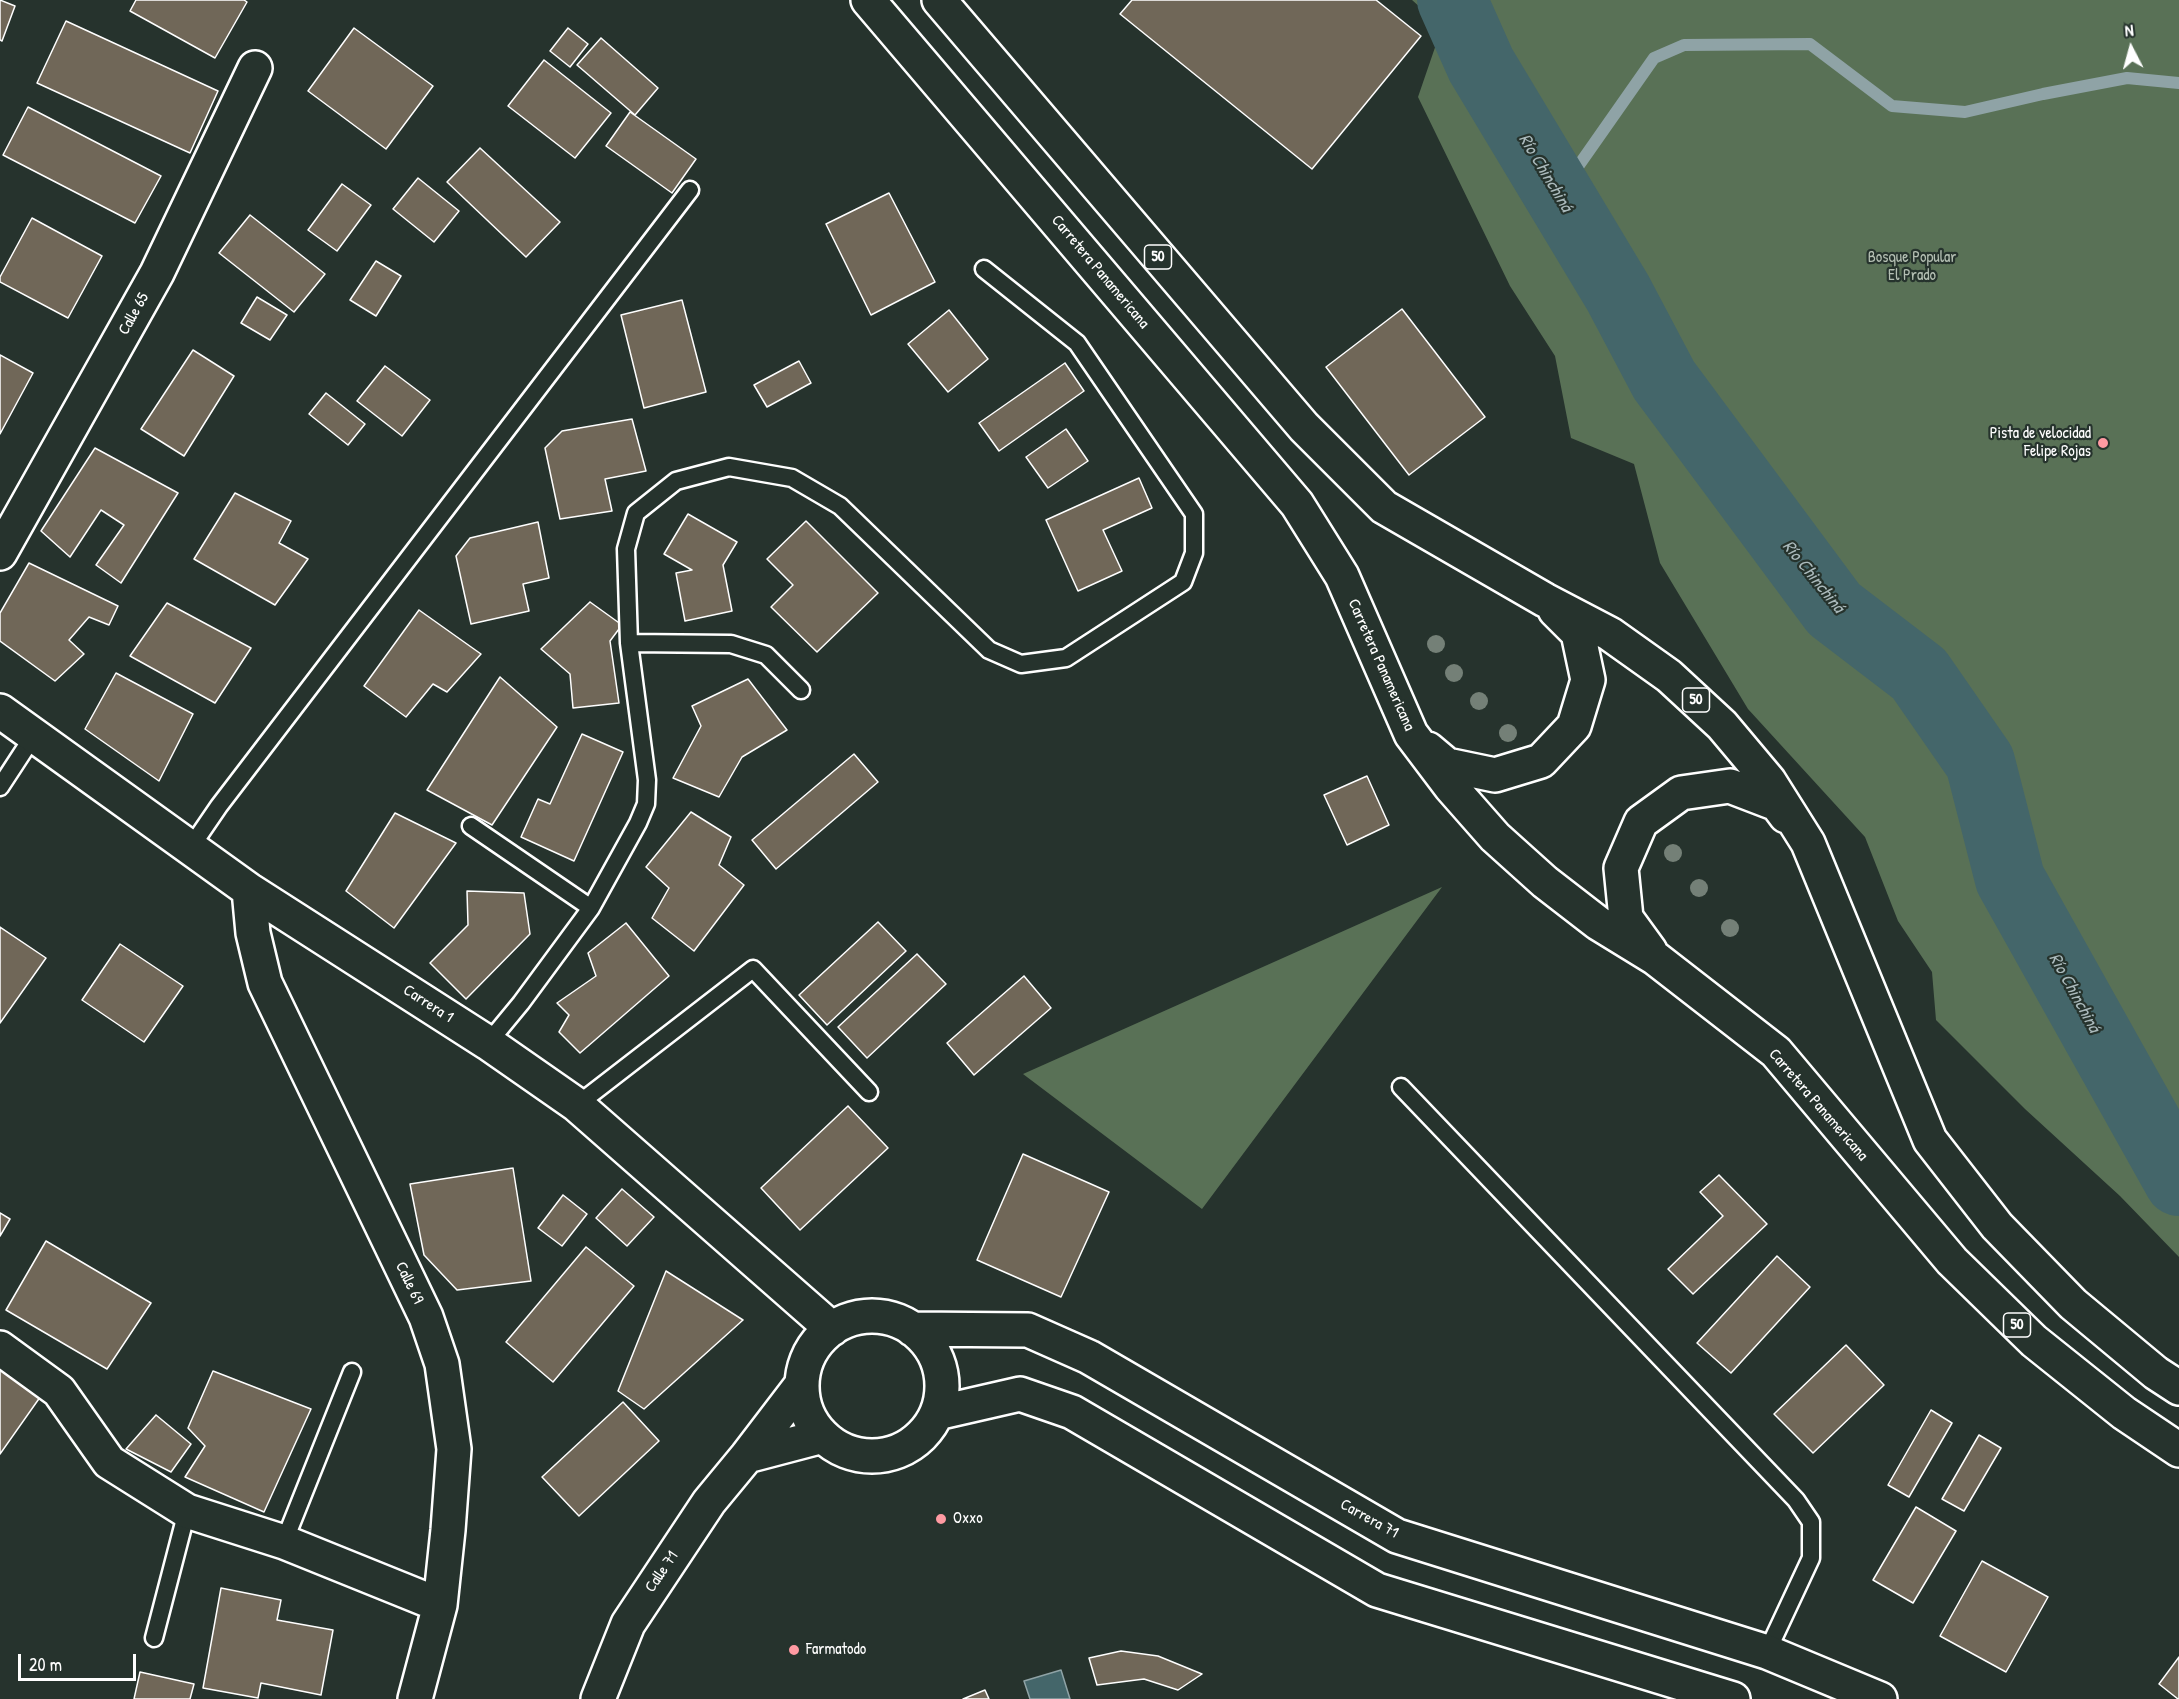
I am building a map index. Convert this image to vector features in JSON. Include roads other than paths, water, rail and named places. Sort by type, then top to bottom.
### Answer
[{"type":"main road","name":"Carretera Panamericana","points":[[868,0],[1297,504],[1342,576],[1411,734],[1451,787],[1495,837],[1545,882],[1598,923],[1655,958],[1776,1052],[1952,1261],[2034,1341],[2124,1413],[2179,1450]]},
{"type":"main road","name":"50","points":[[939,0],[1304,427],[1376,500],[1384,507],[1545,600],[1610,634],[1669,676],[1722,725],[1762,773],[1808,843],[1930,1140],[1997,1226],[2073,1304],[2156,1373],[2179,1388]]},
{"type":"main road","name":"Calle 65","points":[[0,552],[157,273],[255,68]]},
{"type":"main road","points":[[1411,734],[1447,765],[1495,775],[1541,761],[1575,726],[1588,680],[1578,633],[1545,600]]},
{"type":"main road","name":"Carrera 1","points":[[0,711],[249,890],[488,1042],[577,1105],[832,1329]]},
{"type":"main road","points":[[1655,958],[1626,918],[1621,868],[1641,822],[1681,792],[1730,786],[1777,804],[1808,843]]},
{"type":"main road","name":"Calle 69","points":[[249,890],[253,933],[265,983],[426,1317],[442,1364],[454,1449],[440,1605],[414,1699]]},
{"type":"main road","points":[[872,1316],[893,1319],[912,1329],[928,1343],[937,1359],[942,1377],[942,1395],[937,1413],[928,1429],[914,1443],[896,1452],[877,1456],[858,1454],[838,1448],[823,1436],[811,1421],[804,1403],[802,1384],[806,1363],[816,1344],[832,1329],[851,1319],[872,1316]]},
{"type":"main road","name":"Carrera 71","points":[[912,1329],[1028,1330],[1089,1357],[1397,1536],[1767,1652],[1880,1699]]},
{"type":"main road","points":[[0,1348],[59,1391],[109,1462],[187,1511],[285,1542],[440,1605]]},
{"type":"main road","name":"Calle 71","points":[[597,1699],[628,1624],[709,1502],[802,1384]]},
{"type":"main road","points":[[937,1413],[1020,1394],[1072,1412],[1377,1590],[1733,1699]]},
{"type":"main road","points":[[747,1456],[823,1436]]},
{"type":"lane","points":[[191,847],[219,806],[690,190]]},
{"type":"lane","points":[[488,1042],[521,1003],[591,908],[638,823],[646,804],[646,780],[630,643],[626,549],[636,513],[676,481],[729,467],[792,478],[840,506],[989,650],[1021,664],[1066,658],[1183,582],[1194,553],[1194,514],[1077,343],[984,269]]},
{"type":"lane","points":[[630,643],[731,644],[766,655],[801,690]]},
{"type":"lane","points":[[0,787],[34,735]]},
{"type":"lane","points":[[471,826],[591,908]]},
{"type":"lane","points":[[577,1105],[753,969],[869,1092]]},
{"type":"lane","points":[[1401,1087],[1796,1500],[1811,1522],[1811,1558],[1767,1652]]},
{"type":"lane","points":[[285,1542],[352,1372]]},
{"type":"lane","points":[[154,1638],[187,1511]]},
{"type":"water","points":[[1061,1670],[1070,1699],[1030,1699],[1024,1681]]},
{"type":"waterway","name":"Río Chinchiná","points":[[1452,0],[1481,65],[1618,293],[1664,380],[1834,609],[1919,674],[1980,762],[2010,879],[2179,1181]]},
{"type":"waterway","points":[[1558,195],[1654,58],[1684,45],[1810,44],[1892,106],[1965,112],[2127,78],[2179,83]]},
{"type":"place","name":"Pista de velocidad Felipe Rojas","points":[[2103,443]]},
{"type":"place","name":"Oxxo","points":[[941,1519]]},
{"type":"place","name":"Farmatodo","points":[[794,1650]]},
{"type":"park label","name":"Bosque Popular El Prado","points":[[1912,267]]}]
